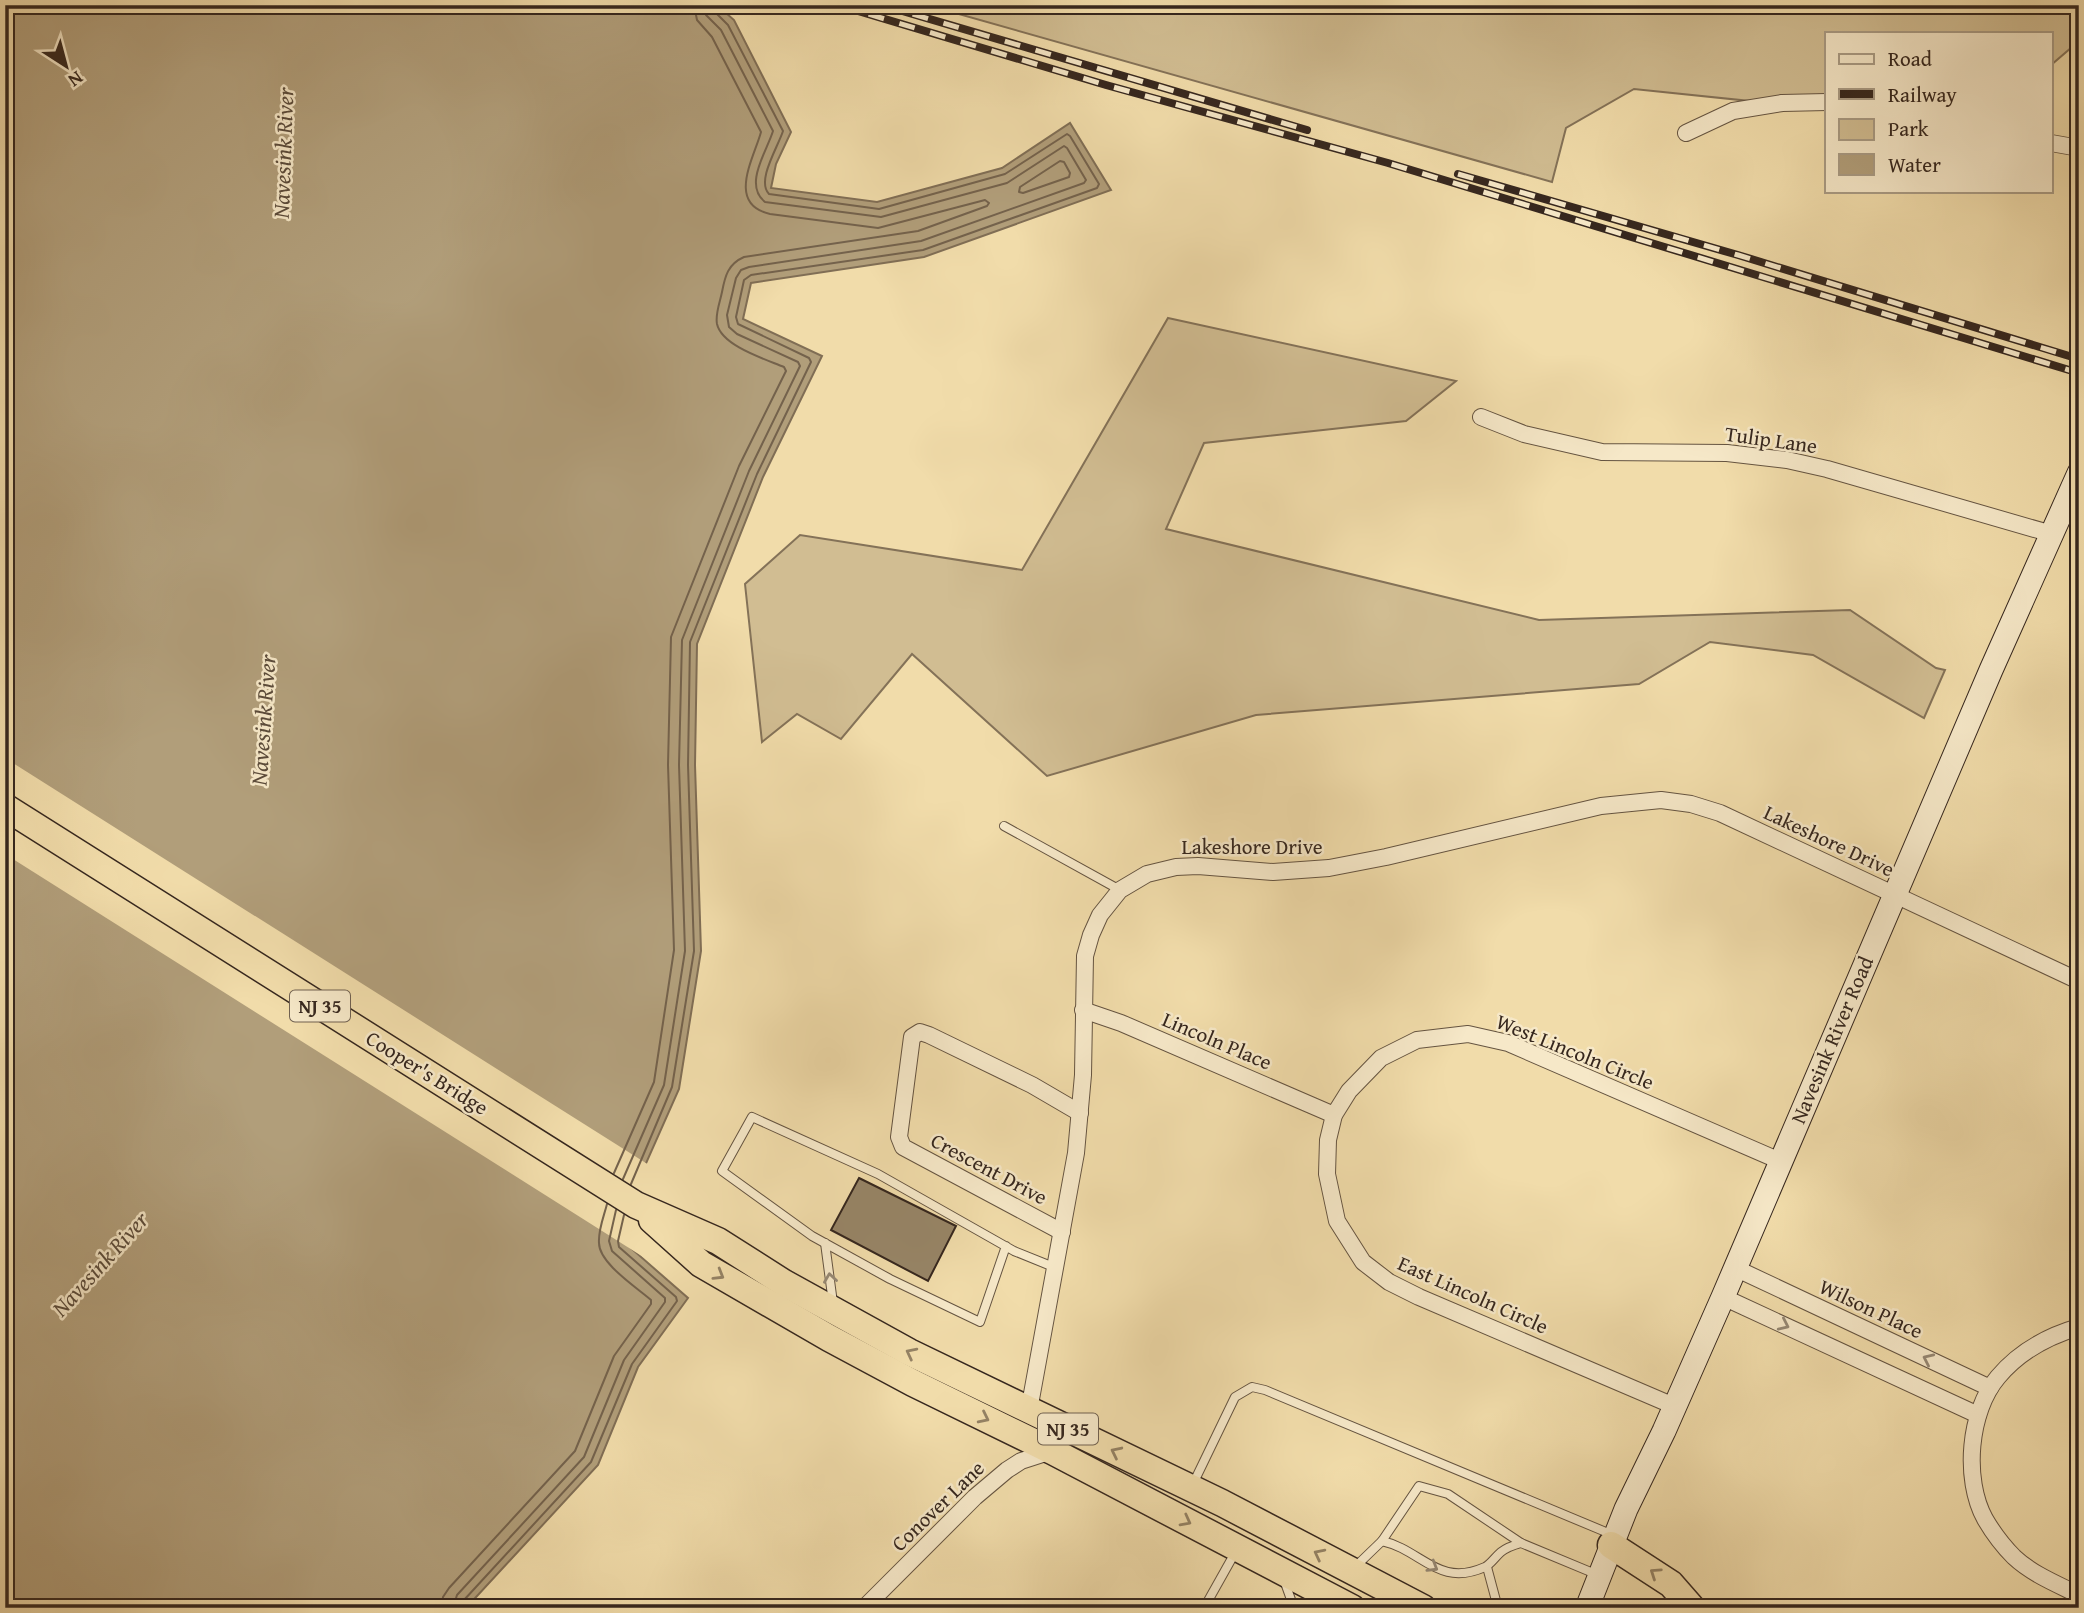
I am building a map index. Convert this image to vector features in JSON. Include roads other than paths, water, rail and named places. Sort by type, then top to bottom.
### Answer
[{"type":"highway","name":"Cooper's Bridge","points":[[5,807],[636,1205]]},
{"type":"highway","name":"NJ 35","points":[[636,1205],[701,1264],[746,1292],[913,1383],[1052,1451],[1352,1608]]},
{"type":"highway","name":"NJ 35","points":[[636,1205],[718,1241],[834,1313],[909,1352],[1191,1489],[1423,1608]]},
{"type":"highway","points":[[1613,1540],[1671,1584],[1692,1608]]},
{"type":"main road","name":"Navesink River Road","points":[[1587,1608],[1613,1540],[1723,1297],[2079,473]]},
{"type":"street","points":[[1686,133],[1733,111],[1782,103],[1825,102]]},
{"type":"street","points":[[2052,143],[2079,148]]},
{"type":"street","name":"Tulip Lane","points":[[1481,417],[1524,434],[1602,452],[1727,453],[1787,460],[2052,534]]},
{"type":"street","name":"Lakeshore Drive","points":[[1029,1410],[1056,1268],[1080,1113],[1085,956],[1100,915],[1120,890],[1147,874],[1175,867],[1198,866],[1273,872],[1329,869],[1601,806],[1661,800],[1691,804],[1720,813],[2079,981]]},
{"type":"street","name":"Lincoln Place","points":[[1083,1010],[1133,1028],[1334,1115]]},
{"type":"street","name":"Crescent Drive","points":[[1062,1232],[904,1147],[899,1138],[912,1037],[920,1032],[929,1035],[1032,1085],[1080,1113]]},
{"type":"street","name":"West Lincoln Circle","points":[[1334,1115],[1349,1091],[1381,1058],[1418,1040],[1468,1034],[1508,1043],[1780,1161]]},
{"type":"street","name":"East Lincoln Circle","points":[[1334,1115],[1328,1140],[1327,1174],[1337,1221],[1363,1262],[1389,1282],[1419,1297],[1674,1406]]},
{"type":"street","name":"Wilson Place","points":[[1735,1268],[1990,1388]]},
{"type":"street","points":[[1723,1297],[1978,1415]]},
{"type":"street","points":[[2075,1593],[2032,1571],[2014,1556],[1985,1519],[1976,1494],[1971,1447],[1978,1415],[1998,1376],[2034,1345],[2079,1327]]},
{"type":"street","name":"Conover Lane","points":[[864,1608],[975,1497],[1007,1470],[1021,1461],[1052,1451]]},
{"type":"lane","points":[[1004,826],[1120,890]]},
{"type":"lane","points":[[1006,1246],[980,1322],[891,1279],[825,1243],[722,1171],[752,1117],[878,1174],[1006,1246],[1056,1268]]},
{"type":"lane","points":[[825,1243],[834,1313]]},
{"type":"lane","points":[[1191,1489],[1235,1397],[1252,1387],[1439,1460],[1613,1540]]},
{"type":"lane","points":[[1352,1570],[1382,1541],[1419,1486],[1448,1494],[1521,1543],[1598,1575]]},
{"type":"lane","points":[[1382,1541],[1393,1544],[1444,1573],[1468,1572],[1487,1567],[1503,1551],[1521,1543]]},
{"type":"lane","points":[[1204,1608],[1238,1548]]},
{"type":"lane","points":[[1487,1567],[1498,1608]]},
{"type":"lane","points":[[1281,1571],[1294,1608]]},
{"type":"water","name":"Navesink River","points":[[5,5],[717,5],[734,20],[791,132],[776,164],[771,188],[877,202],[1002,168],[1070,123],[1111,190],[924,257],[751,283],[743,319],[822,356],[763,477],[697,644],[695,765],[701,951],[679,1089],[639,1179],[625,1243],[688,1298],[638,1367],[598,1465],[466,1608],[5,1608]]},
{"type":"railway","points":[[838,5],[1106,85],[1388,163],[2079,373]]},
{"type":"railway","points":[[882,5],[1307,130]]},
{"type":"railway","points":[[1458,174],[1738,255],[2079,359]]}]
